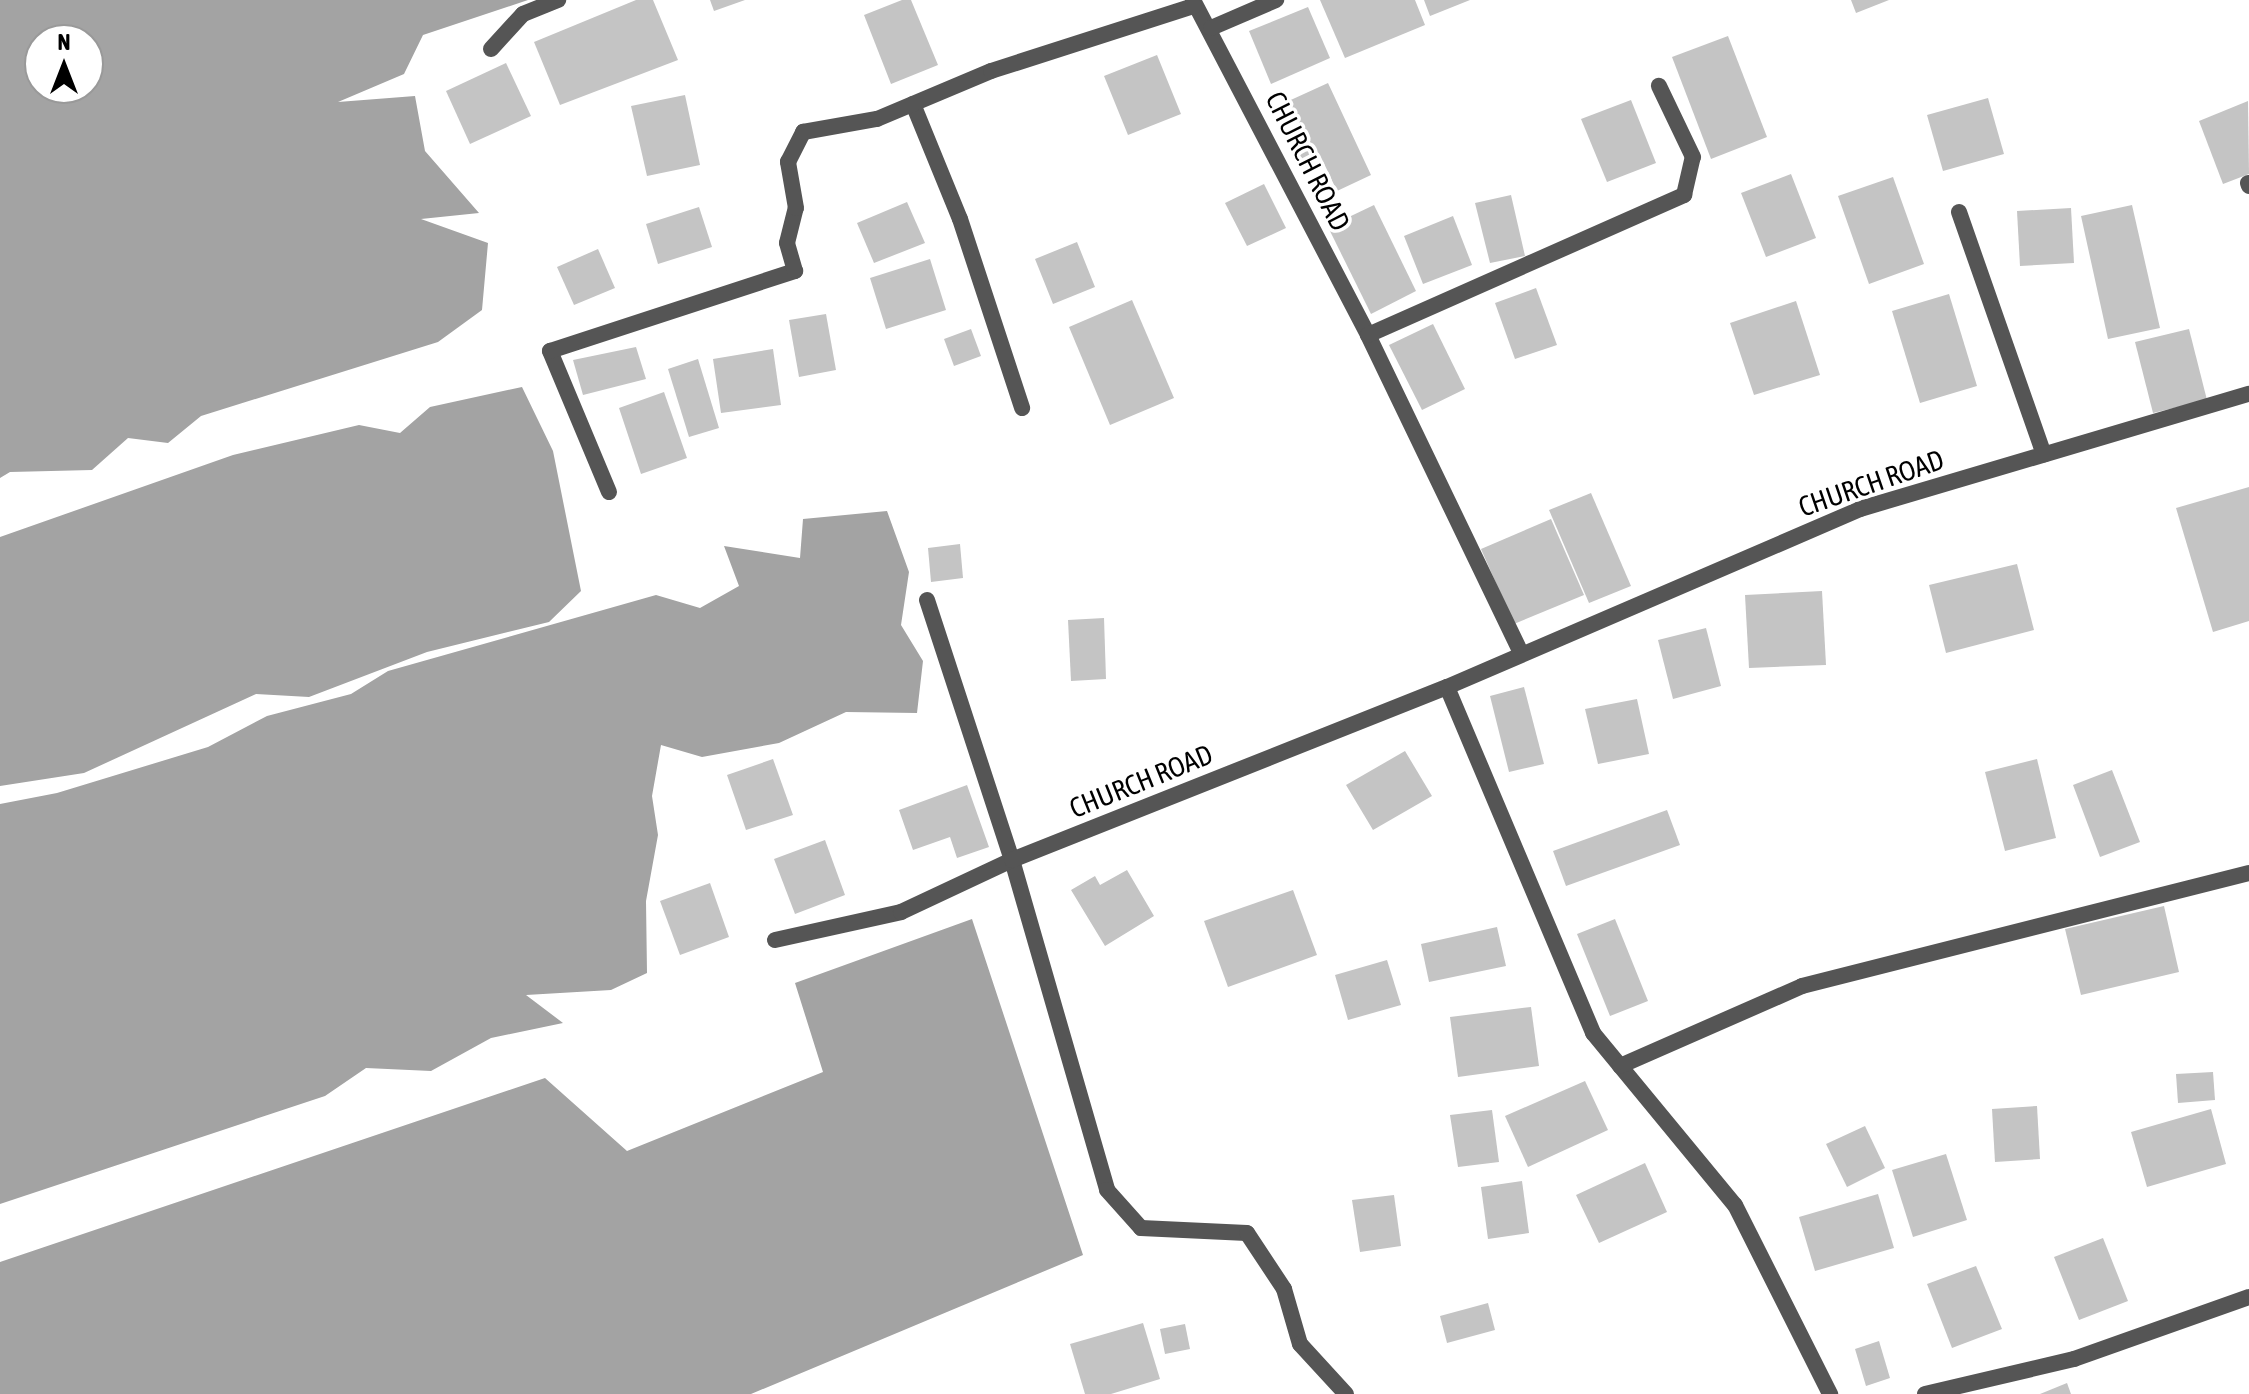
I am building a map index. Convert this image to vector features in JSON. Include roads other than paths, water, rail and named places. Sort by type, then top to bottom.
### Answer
[{"type":"street","points":[[491,49],[523,14],[558,0]]},
{"type":"street","points":[[1211,28],[1276,0]]},
{"type":"street","points":[[609,492],[550,351],[795,271],[787,243],[796,208],[788,162],[803,132],[877,119],[991,71],[1193,3]]},
{"type":"street","name":"CHURCH ROAD","points":[[1193,3],[1211,28],[1368,335],[1520,651]]},
{"type":"street","points":[[1368,335],[1684,195],[1693,157],[1659,86]]},
{"type":"street","points":[[913,104],[960,219],[1022,408]]},
{"type":"street","points":[[1959,212],[2044,455]]},
{"type":"street","name":"CHURCH ROAD","points":[[775,940],[901,912],[1012,860],[1447,687],[1520,651],[1860,509],[2249,394]]},
{"type":"street","points":[[927,600],[1012,860],[1107,1190],[1141,1228],[1247,1233],[1284,1289],[1300,1344],[1339,1393]]},
{"type":"street","points":[[1447,687],[1593,1033],[1735,1205],[1830,1394]]},
{"type":"street","points":[[1620,1066],[1802,986],[2249,873]]},
{"type":"street","points":[[1925,1394],[2074,1359],[2249,1297]]}]
